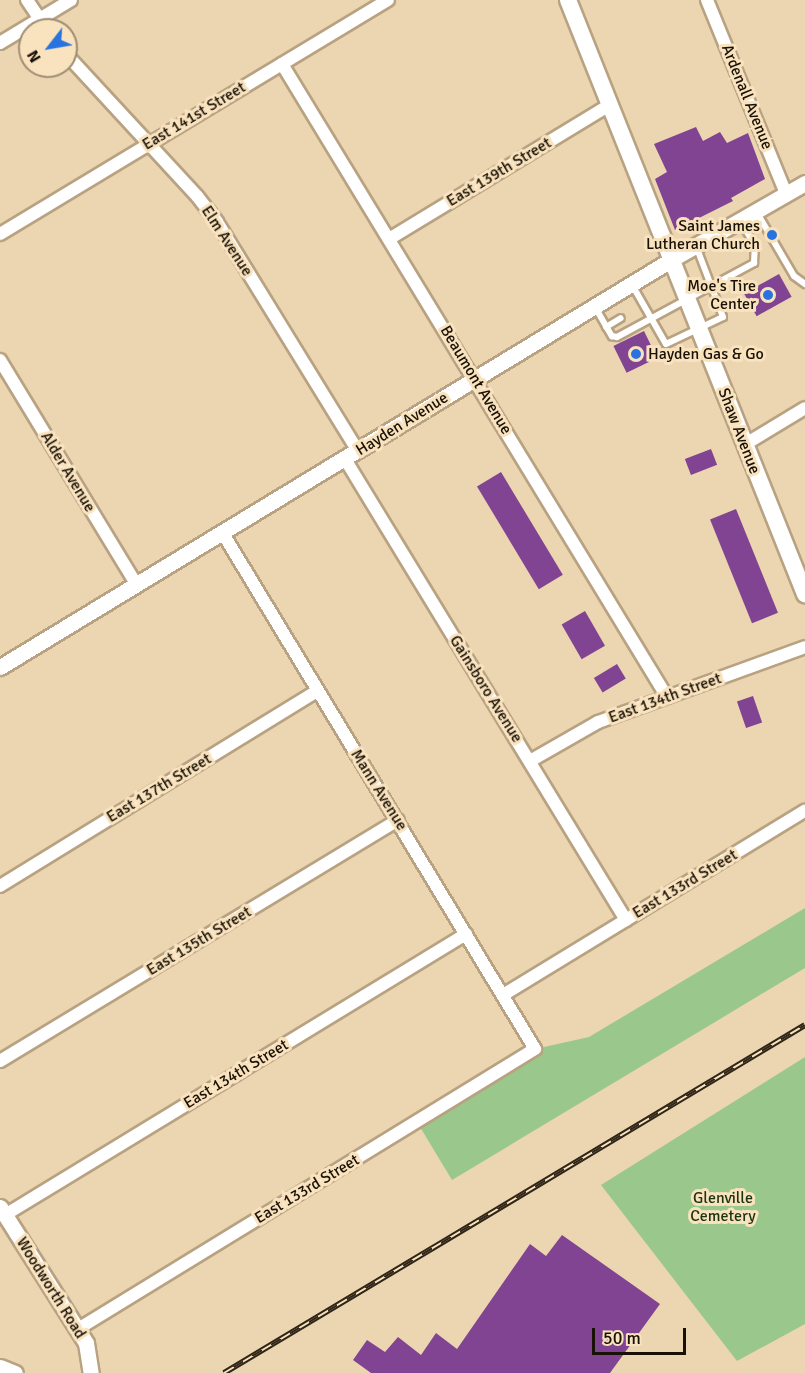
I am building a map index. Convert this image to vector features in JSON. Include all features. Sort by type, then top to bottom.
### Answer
[{"type":"main road","name":"Shaw Avenue","points":[[568,0],[609,105],[674,258],[744,445],[805,594]]},
{"type":"street","points":[[27,0],[38,18]]},
{"type":"street","points":[[41,18],[71,0]]},
{"type":"street","name":"East 141st Street","points":[[0,234],[388,0]]},
{"type":"street","name":"Ardenall Avenue","points":[[707,0],[786,194]]},
{"type":"street","points":[[0,43],[18,32]]},
{"type":"street","name":"Beaumont Avenue","points":[[282,64],[476,378],[667,697]]},
{"type":"street","name":"Elm Avenue","points":[[78,67],[217,222],[351,455]]},
{"type":"street","name":"East 139th Street","points":[[389,239],[609,105]]},
{"type":"street","name":"Hayden Avenue","points":[[0,667],[594,306],[805,183]]},
{"type":"street","name":"Alder Avenue","points":[[0,360],[136,584]]},
{"type":"street","points":[[744,445],[805,408]]},
{"type":"street","name":"Gainsboro Avenue","points":[[351,455],[626,920]]},
{"type":"street","name":"Mann Avenue","points":[[222,532],[536,1049]]},
{"type":"street","name":"East 134th Street","points":[[530,761],[598,722],[805,647]]},
{"type":"street","name":"East 137th Street","points":[[0,886],[317,691]]},
{"type":"street","name":"East 133rd Street","points":[[503,995],[805,811]]},
{"type":"street","name":"East 135th Street","points":[[0,1061],[398,820]]},
{"type":"street","name":"East 134th Street","points":[[2,1211],[466,934]]},
{"type":"street","name":"East 133rd Street","points":[[78,1329],[536,1049]]},
{"type":"street","name":"Woodworth Road","points":[[2,1211],[78,1329],[90,1354],[92,1373]]},
{"type":"street","points":[[0,1367],[15,1373]]},
{"type":"lane","points":[[756,211],[794,276],[805,284]]},
{"type":"lane","points":[[594,306],[612,336],[617,337],[651,317],[667,312],[688,296],[754,263],[757,257],[755,245],[740,220]]},
{"type":"lane","points":[[632,284],[641,307],[651,317],[666,344],[679,341],[723,317],[713,284],[696,245]]},
{"type":"lane","points":[[606,327],[621,318]]},
{"type":"lane","points":[[675,333],[679,341]]},
{"type":"green space","points":[[805,908],[805,968],[452,1180],[417,1122],[535,1049],[589,1037]]},
{"type":"green space","name":"Glenville Cemetery","points":[[805,1057],[805,1324],[737,1361],[601,1185]]},
{"type":"building","points":[[696,127],[703,141],[720,132],[727,143],[748,133],[765,179],[731,198],[733,201],[675,230],[655,179],[667,172],[654,144]]},
{"type":"building","name":"Moe's Tire Center","points":[[779,274],[792,297],[757,316],[744,293]]},
{"type":"building","name":"Hayden Gas & Go","points":[[644,331],[657,358],[627,373],[613,346]]},
{"type":"building","points":[[711,449],[717,465],[691,475],[685,459]]},
{"type":"building","points":[[501,472],[563,575],[539,589],[477,486]]},
{"type":"building","points":[[736,509],[778,613],[752,623],[710,519]]},
{"type":"building","points":[[585,611],[605,646],[582,659],[562,624]]},
{"type":"building","points":[[617,664],[626,679],[603,692],[594,678]]},
{"type":"building","points":[[753,696],[762,722],[746,728],[737,702]]},
{"type":"building","points":[[562,1235],[660,1304],[610,1373],[371,1373],[353,1360],[367,1340],[385,1352],[398,1337],[421,1355],[436,1333],[457,1349],[530,1244],[546,1256]]},
{"type":"railway","points":[[224,1373],[805,1025]]},
{"type":"place","name":"Saint James Lutheran Church","points":[[772,235]]},
{"type":"place","name":"Moe's Tire Center","points":[[768,295]]},
{"type":"place","name":"Hayden Gas & Go","points":[[636,354]]}]
